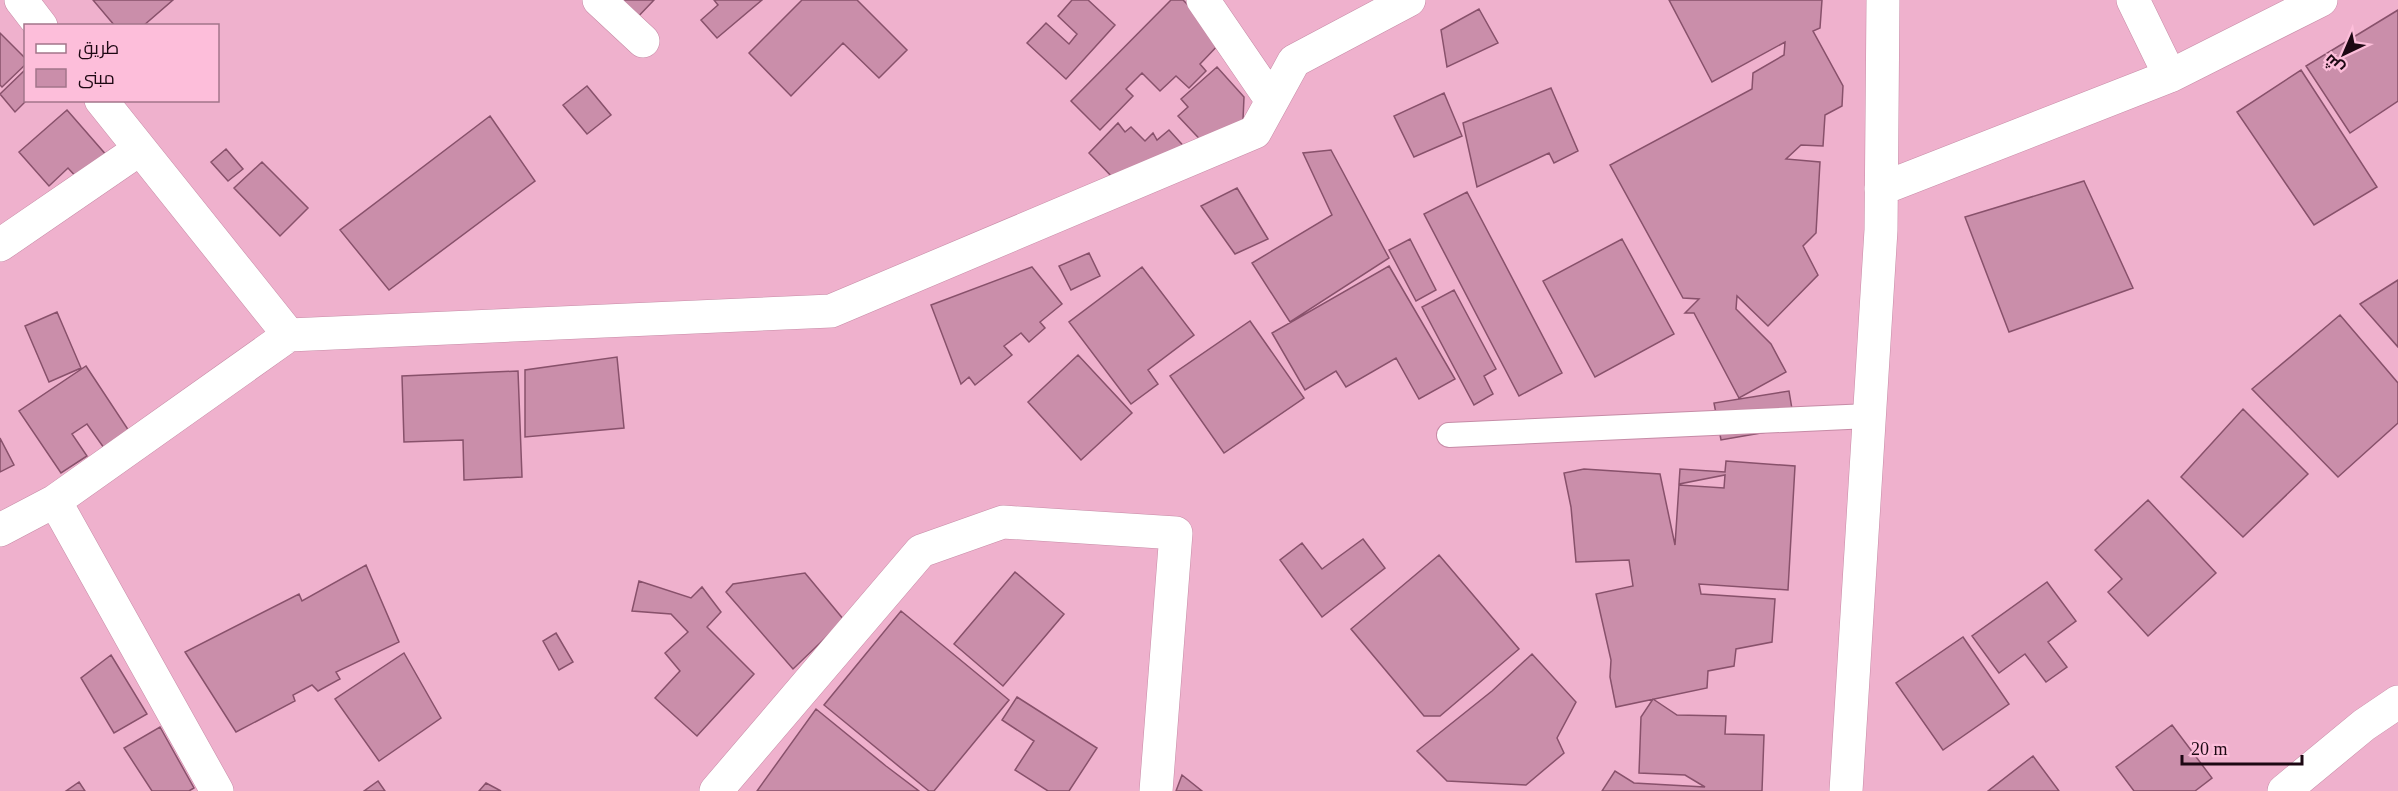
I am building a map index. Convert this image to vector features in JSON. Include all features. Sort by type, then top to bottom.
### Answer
[{"type":"street","points":[[21,0],[39,24]]},
{"type":"street","points":[[599,0],[643,41]]},
{"type":"street","points":[[1203,0],[1272,101]]},
{"type":"street","points":[[0,530],[54,501],[289,335],[831,311],[1254,132],[1294,61],[1409,0]]},
{"type":"street","points":[[1846,791],[1881,230],[1883,0]]},
{"type":"street","points":[[2133,0],[2170,76]]},
{"type":"street","points":[[1881,189],[2170,76],[2321,0]]},
{"type":"street","points":[[103,102],[289,335]]},
{"type":"street","points":[[0,245],[140,149]]},
{"type":"street","points":[[54,501],[217,791]]},
{"type":"street","points":[[716,791],[921,551],[1003,522],[1176,533],[1156,791]]},
{"type":"street","points":[[2284,791],[2364,725],[2398,702]]},
{"type":"lane","points":[[1449,435],[1869,416]]},
{"type":"building","points":[[93,0],[173,0],[145,24],[113,24]]},
{"type":"building","points":[[609,0],[654,0],[633,22]]},
{"type":"building","points":[[714,0],[762,0],[717,38],[701,20],[718,5]]},
{"type":"building","points":[[802,0],[857,0],[907,50],[879,78],[843,43],[791,96],[749,53]]},
{"type":"building","points":[[1072,0],[1088,0],[1115,25],[1066,79],[1027,43],[1046,23],[1069,44],[1077,34],[1058,16]]},
{"type":"building","points":[[1171,0],[1183,0],[1223,40],[1200,64],[1206,71],[1189,88],[1176,76],[1160,91],[1142,73],[1126,89],[1133,96],[1100,130],[1071,101]]},
{"type":"building","points":[[1669,0],[1822,0],[1820,28],[1813,31],[1843,86],[1842,106],[1825,115],[1823,146],[1801,145],[1786,159],[1820,162],[1816,233],[1803,246],[1818,275],[1768,326],[1737,296],[1736,309],[1771,344],[1786,372],[1739,398],[1694,313],[1685,313],[1699,299],[1683,298],[1610,165],[1752,89],[1753,73],[1784,55],[1785,42],[1712,82]]},
{"type":"building","points":[[1479,9],[1498,43],[1447,67],[1441,30]]},
{"type":"building","points":[[2398,10],[2398,101],[2350,133],[2306,66]]},
{"type":"building","points":[[0,33],[24,57],[24,66],[2,87],[0,85]]},
{"type":"building","points":[[1217,67],[1244,97],[1243,120],[1210,150],[1178,116],[1188,107],[1181,99]]},
{"type":"building","points":[[2301,70],[2377,187],[2314,225],[2237,112]]},
{"type":"building","points":[[24,71],[25,102],[15,112],[0,94]]},
{"type":"building","points":[[587,86],[611,115],[587,134],[563,105]]},
{"type":"building","points":[[1551,88],[1578,151],[1554,163],[1549,153],[1477,187],[1463,123]]},
{"type":"building","points":[[1444,93],[1462,136],[1414,157],[1394,116]]},
{"type":"building","points":[[67,110],[108,157],[80,181],[68,168],[49,186],[19,152]]},
{"type":"building","points":[[490,116],[535,181],[389,290],[340,230]]},
{"type":"building","points":[[1118,123],[1125,132],[1131,127],[1145,141],[1153,133],[1157,140],[1169,130],[1189,152],[1119,184],[1089,153]]},
{"type":"building","points":[[226,149],[243,169],[228,181],[211,162]]},
{"type":"building","points":[[1331,150],[1389,258],[1290,322],[1252,263],[1332,215],[1303,153]]},
{"type":"building","points":[[262,162],[308,208],[280,236],[234,188]]},
{"type":"building","points":[[2084,181],[2133,288],[2009,332],[1965,217]]},
{"type":"building","points":[[1237,188],[1268,239],[1235,254],[1201,206]]},
{"type":"building","points":[[1467,192],[1562,373],[1519,396],[1424,214]]},
{"type":"building","points":[[1410,239],[1436,290],[1416,301],[1389,250]]},
{"type":"building","points":[[1622,239],[1674,334],[1595,377],[1543,281]]},
{"type":"building","points":[[1089,253],[1100,276],[1071,290],[1059,266]]},
{"type":"building","points":[[1389,266],[1455,379],[1419,399],[1396,358],[1346,387],[1336,371],[1305,390],[1272,333]]},
{"type":"building","points":[[1032,267],[1062,304],[1040,322],[1045,328],[1029,342],[1021,333],[1004,346],[1012,355],[975,385],[969,377],[961,384],[931,305]]},
{"type":"building","points":[[1142,267],[1194,335],[1148,370],[1158,384],[1131,404],[1069,322]]},
{"type":"building","points":[[2398,280],[2398,347],[2360,304]]},
{"type":"building","points":[[1454,290],[1496,369],[1484,376],[1493,394],[1474,405],[1422,307]]},
{"type":"building","points":[[57,312],[81,368],[49,382],[25,326]]},
{"type":"building","points":[[2340,315],[2398,383],[2398,423],[2338,477],[2252,389]]},
{"type":"building","points":[[1250,321],[1304,398],[1224,453],[1170,376]]},
{"type":"building","points":[[1078,355],[1132,413],[1081,460],[1028,402]]},
{"type":"building","points":[[617,357],[624,428],[525,437],[525,370]]},
{"type":"building","points":[[86,366],[129,431],[104,448],[87,424],[72,434],[87,456],[61,473],[19,411]]},
{"type":"building","points":[[518,371],[522,477],[464,480],[463,440],[404,442],[402,376]]},
{"type":"building","points":[[1789,391],[1795,427],[1721,440],[1714,403]]},
{"type":"building","points":[[2243,409],[2308,474],[2243,537],[2181,477]]},
{"type":"building","points":[[0,438],[14,465],[0,472]]},
{"type":"building","points":[[1726,461],[1795,466],[1788,590],[1699,584],[1701,594],[1775,599],[1772,642],[1736,649],[1734,666],[1708,671],[1707,688],[1616,707],[1610,677],[1611,660],[1596,594],[1633,586],[1629,560],[1576,562],[1571,507],[1564,473],[1584,469],[1660,474],[1675,545],[1679,485],[1724,488],[1725,475],[1679,484],[1680,469],[1725,472]]},
{"type":"building","points":[[2148,500],[2216,573],[2148,636],[2108,592],[2122,579],[2095,550]]},
{"type":"building","points":[[1363,539],[1385,568],[1322,617],[1280,560],[1302,543],[1322,569]]},
{"type":"building","points":[[1439,555],[1519,649],[1440,716],[1424,716],[1351,629]]},
{"type":"building","points":[[366,565],[399,642],[336,672],[340,679],[318,691],[312,685],[293,695],[295,701],[236,732],[185,652],[299,594],[302,601]]},
{"type":"building","points":[[1015,572],[1064,614],[1003,686],[954,644]]},
{"type":"building","points":[[805,573],[844,620],[793,669],[726,592],[733,584]]},
{"type":"building","points":[[639,581],[691,598],[702,587],[721,612],[707,627],[754,674],[697,736],[655,698],[680,671],[665,653],[688,632],[671,614],[632,611]]},
{"type":"building","points":[[2047,582],[2076,621],[2048,642],[2067,667],[2046,682],[2025,654],[1999,673],[1972,636]]},
{"type":"building","points":[[901,611],[1009,700],[934,791],[929,791],[824,705]]},
{"type":"building","points":[[556,633],[573,662],[559,670],[543,641]]},
{"type":"building","points":[[1963,637],[2009,704],[1943,750],[1896,683]]},
{"type":"building","points":[[404,653],[441,718],[379,761],[335,699]]},
{"type":"building","points":[[1532,654],[1576,702],[1557,738],[1564,753],[1526,785],[1447,781],[1417,751],[1492,691]]},
{"type":"building","points":[[111,655],[147,714],[114,733],[81,678]]},
{"type":"building","points":[[1017,697],[1097,748],[1069,791],[1048,791],[1015,770],[1034,741],[1002,720]]},
{"type":"building","points":[[1653,699],[1677,715],[1726,716],[1725,734],[1764,735],[1762,791],[1602,791],[1615,771],[1634,783],[1705,787],[1685,775],[1639,773],[1641,717]]},
{"type":"building","points":[[816,709],[886,766],[919,791],[757,791]]},
{"type":"building","points":[[2172,725],[2212,778],[2195,791],[2134,791],[2116,767]]},
{"type":"building","points":[[160,727],[194,788],[189,791],[152,791],[124,748]]},
{"type":"building","points":[[2033,756],[2059,791],[1988,791]]},
{"type":"building","points":[[1182,775],[1202,791],[1176,791]]},
{"type":"building","points":[[378,781],[385,791],[364,791]]},
{"type":"building","points":[[79,782],[85,791],[66,791]]},
{"type":"building","points":[[486,783],[501,791],[479,791]]}]
